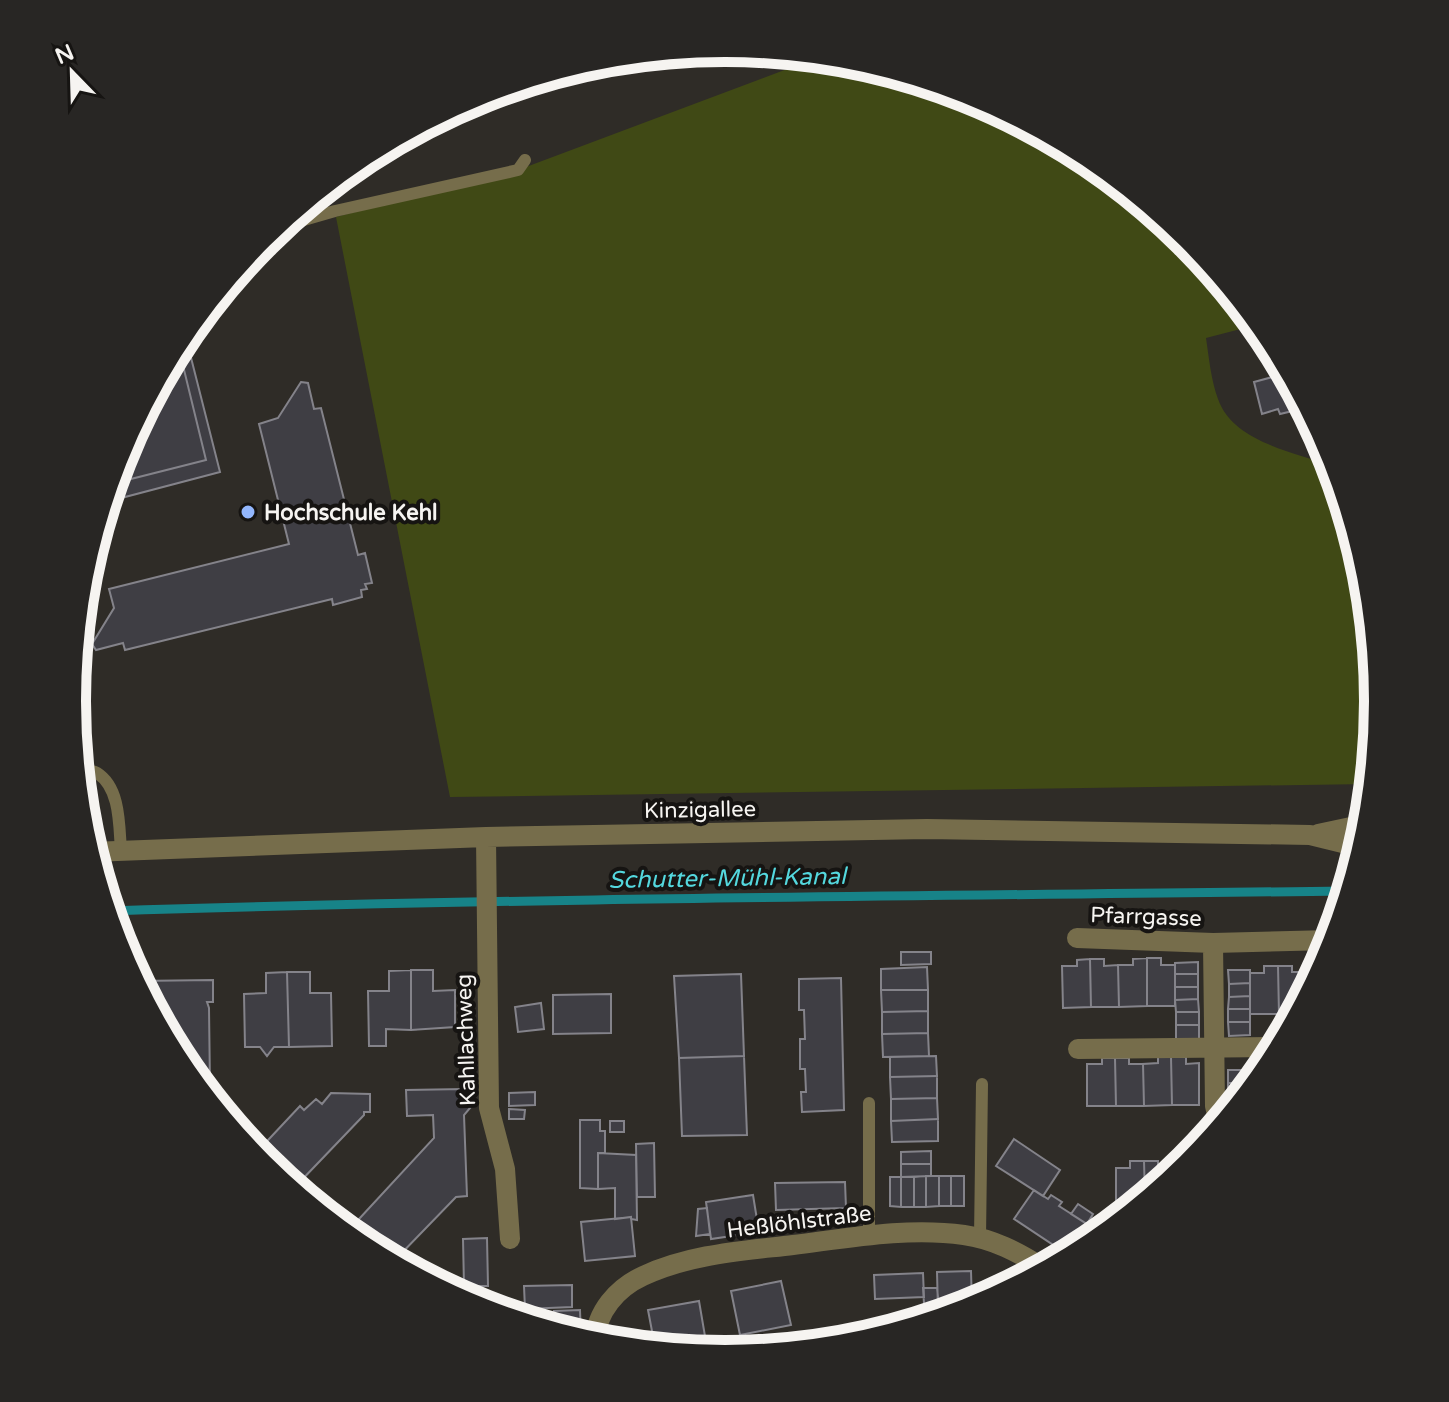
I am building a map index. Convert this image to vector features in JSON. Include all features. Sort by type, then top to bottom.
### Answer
[{"type":"street","name":"Kinzigallee","points":[[104,852],[486,837],[927,829],[1310,835],[1351,827]]},
{"type":"street","name":"Kinzigallee","points":[[1310,835],[1347,844]]},
{"type":"street","name":"Kahllachweg","points":[[486,837],[489,1108],[505,1169],[510,1239]]},
{"type":"street","name":"Pfarrgasse","points":[[1077,938],[1213,943],[1317,940]]},
{"type":"street","name":"Pfarrgasse","points":[[1213,943],[1216,1109]]},
{"type":"street","points":[[1078,1049],[1261,1047]]},
{"type":"street","name":"Heßlöhlstraße","points":[[596,1327],[608,1302],[640,1277],[687,1258],[921,1232],[980,1238],[1032,1261]]},
{"type":"lane","points":[[304,220],[518,170],[525,160]]},
{"type":"lane","points":[[90,771],[108,783],[118,815],[121,851]]},
{"type":"lane","points":[[980,1238],[982,1084]]},
{"type":"lane","points":[[869,1103],[869,1236]]},
{"type":"green space","points":[[796,66],[890,84],[969,111],[1044,148],[1113,194],[1176,249],[1243,328],[1206,338],[1214,384],[1226,414],[1237,426],[1266,443],[1317,461],[1342,536],[1358,618],[1364,701],[1358,784],[450,797],[336,217],[518,170]]},
{"type":"building","points":[[189,352],[220,472],[118,499],[151,418]]},
{"type":"building","points":[[182,363],[206,460],[125,481],[151,418]]},
{"type":"building","points":[[1275,376],[1294,411],[1280,414],[1278,409],[1262,414],[1254,382]]},
{"type":"building","points":[[301,382],[308,383],[314,409],[321,408],[358,555],[365,553],[372,583],[365,584],[367,589],[361,590],[362,597],[333,605],[332,599],[125,650],[123,643],[96,650],[92,644],[114,608],[109,589],[289,544],[259,424],[278,418]]},
{"type":"building","points":[[901,952],[931,952],[931,964],[901,965]]},
{"type":"building","points":[[1147,958],[1147,1006],[1119,1007],[1118,965],[1133,965],[1133,959]]},
{"type":"building","points":[[1147,958],[1161,958],[1161,965],[1175,965],[1175,1006],[1147,1006]]},
{"type":"building","points":[[1090,959],[1091,1007],[1063,1008],[1062,966],[1077,966],[1077,960]]},
{"type":"building","points":[[1090,959],[1104,959],[1104,966],[1118,965],[1119,1007],[1091,1007]]},
{"type":"building","points":[[1198,962],[1198,974],[1175,974],[1175,963]]},
{"type":"building","points":[[1264,966],[1278,966],[1279,1014],[1250,1014],[1250,973],[1264,973]]},
{"type":"building","points":[[1278,966],[1292,966],[1292,972],[1303,972],[1282,1014],[1279,1014]]},
{"type":"building","points":[[927,967],[928,990],[881,990],[881,969]]},
{"type":"building","points":[[411,970],[433,970],[433,991],[455,990],[455,1027],[411,1030]]},
{"type":"building","points":[[411,970],[411,1030],[386,1029],[386,1046],[369,1046],[368,991],[389,991],[389,971]]},
{"type":"building","points":[[1228,970],[1250,970],[1250,983],[1229,984]]},
{"type":"building","points":[[287,972],[289,1047],[274,1047],[267,1056],[260,1047],[245,1047],[244,994],[266,993],[266,973]]},
{"type":"building","points":[[287,972],[310,972],[310,993],[331,993],[332,1046],[289,1047]]},
{"type":"building","points":[[741,974],[744,1056],[679,1058],[674,976]]},
{"type":"building","points":[[1175,974],[1198,974],[1198,987],[1175,987]]},
{"type":"building","points":[[841,978],[844,1110],[802,1112],[801,1092],[806,1092],[805,1069],[800,1069],[800,1039],[805,1039],[804,1010],[799,1010],[799,979]]},
{"type":"building","points":[[213,980],[213,1002],[207,1002],[210,1079],[193,1056],[150,981]]},
{"type":"building","points":[[1250,983],[1250,996],[1229,997],[1229,984]]},
{"type":"building","points":[[1175,987],[1198,987],[1198,999],[1175,1000]]},
{"type":"building","points":[[881,990],[928,990],[928,1011],[882,1012]]},
{"type":"building","points":[[611,994],[611,1033],[553,1034],[553,995]]},
{"type":"building","points":[[1250,996],[1250,1009],[1228,1009],[1229,997]]},
{"type":"building","points":[[1198,999],[1199,1012],[1176,1012],[1175,1000]]},
{"type":"building","points":[[541,1003],[544,1029],[518,1032],[515,1007]]},
{"type":"building","points":[[1228,1009],[1250,1009],[1250,1022],[1228,1022]]},
{"type":"building","points":[[928,1011],[928,1033],[882,1034],[882,1012]]},
{"type":"building","points":[[1176,1012],[1199,1012],[1199,1025],[1176,1025]]},
{"type":"building","points":[[1228,1022],[1250,1022],[1250,1035],[1229,1036]]},
{"type":"building","points":[[1176,1025],[1199,1025],[1199,1039],[1176,1039]]},
{"type":"building","points":[[928,1033],[929,1056],[883,1057],[882,1034]]},
{"type":"building","points":[[744,1056],[747,1135],[682,1136],[679,1058]]},
{"type":"building","points":[[936,1056],[937,1076],[890,1077],[890,1057]]},
{"type":"building","points":[[1158,1057],[1171,1057],[1172,1105],[1144,1106],[1143,1064],[1158,1063]]},
{"type":"building","points":[[1171,1057],[1186,1057],[1186,1064],[1199,1063],[1199,1105],[1172,1105]]},
{"type":"building","points":[[1102,1058],[1115,1058],[1116,1106],[1087,1106],[1087,1064],[1102,1064]]},
{"type":"building","points":[[1115,1058],[1129,1058],[1129,1064],[1143,1064],[1144,1106],[1116,1106]]},
{"type":"building","points":[[1228,1070],[1246,1070],[1236,1083],[1228,1083]]},
{"type":"building","points":[[937,1076],[937,1098],[891,1099],[890,1077]]},
{"type":"building","points":[[1228,1083],[1236,1083],[1231,1090],[1228,1094]]},
{"type":"building","points":[[464,1089],[464,1102],[470,1108],[464,1115],[467,1196],[456,1197],[402,1252],[356,1222],[434,1138],[433,1115],[407,1116],[406,1090]]},
{"type":"building","points":[[535,1092],[535,1105],[509,1106],[509,1093]]},
{"type":"building","points":[[331,1093],[370,1094],[370,1112],[364,1112],[302,1180],[264,1144],[300,1106],[304,1110],[316,1099],[322,1104]]},
{"type":"building","points":[[937,1098],[938,1119],[891,1121],[891,1099]]},
{"type":"building","points":[[509,1109],[525,1110],[524,1119],[509,1119]]},
{"type":"building","points":[[938,1119],[938,1141],[892,1142],[891,1121]]},
{"type":"building","points":[[580,1120],[600,1120],[600,1131],[605,1131],[605,1153],[598,1153],[598,1189],[580,1188]]},
{"type":"building","points":[[610,1121],[624,1121],[624,1132],[610,1132]]},
{"type":"building","points":[[1014,1139],[1060,1170],[1043,1196],[996,1166]]},
{"type":"building","points":[[654,1143],[655,1197],[637,1197],[636,1144]]},
{"type":"building","points":[[931,1151],[931,1164],[901,1164],[901,1152]]},
{"type":"building","points":[[598,1153],[636,1155],[637,1220],[631,1217],[615,1219],[615,1188],[598,1189]]},
{"type":"building","points":[[1130,1161],[1144,1161],[1145,1182],[1116,1206],[1116,1168],[1130,1168]]},
{"type":"building","points":[[1144,1161],[1158,1161],[1158,1167],[1161,1167],[1145,1182]]},
{"type":"building","points":[[901,1164],[931,1164],[931,1176],[901,1177]]},
{"type":"building","points":[[926,1176],[926,1207],[914,1207],[914,1177]]},
{"type":"building","points":[[926,1176],[939,1176],[939,1206],[926,1207]]},
{"type":"building","points":[[939,1176],[951,1176],[951,1206],[939,1206]]},
{"type":"building","points":[[951,1176],[964,1176],[964,1206],[951,1206]]},
{"type":"building","points":[[890,1177],[901,1177],[901,1207],[890,1206]]},
{"type":"building","points":[[901,1177],[914,1177],[914,1207],[901,1207]]},
{"type":"building","points":[[845,1182],[846,1208],[776,1210],[775,1183]]},
{"type":"building","points":[[1034,1190],[1048,1199],[1051,1195],[1062,1202],[1059,1206],[1087,1224],[1056,1247],[1014,1219]]},
{"type":"building","points":[[753,1195],[759,1232],[711,1239],[706,1202]]},
{"type":"building","points":[[1078,1204],[1093,1214],[1087,1224],[1071,1214]]},
{"type":"building","points":[[707,1208],[710,1234],[696,1236],[698,1209]]},
{"type":"building","points":[[631,1217],[635,1256],[585,1261],[581,1222]]},
{"type":"building","points":[[487,1238],[488,1286],[464,1284],[463,1239]]},
{"type":"building","points":[[971,1271],[972,1290],[938,1303],[937,1272]]},
{"type":"building","points":[[923,1273],[924,1297],[875,1299],[874,1275]]},
{"type":"building","points":[[781,1281],[791,1325],[740,1335],[731,1291]]},
{"type":"building","points":[[572,1285],[572,1307],[525,1308],[524,1286]]},
{"type":"building","points":[[923,1288],[937,1288],[939,1303],[924,1308]]},
{"type":"building","points":[[699,1301],[706,1340],[653,1336],[648,1310]]},
{"type":"building","points":[[580,1310],[580,1323],[554,1316],[554,1311]]},
{"type":"waterway","name":"Schutter-Mühl-Kanal","points":[[121,911],[573,900],[1334,891]]},
{"type":"place","name":"Hochschule Kehl","points":[[248,512]]}]
